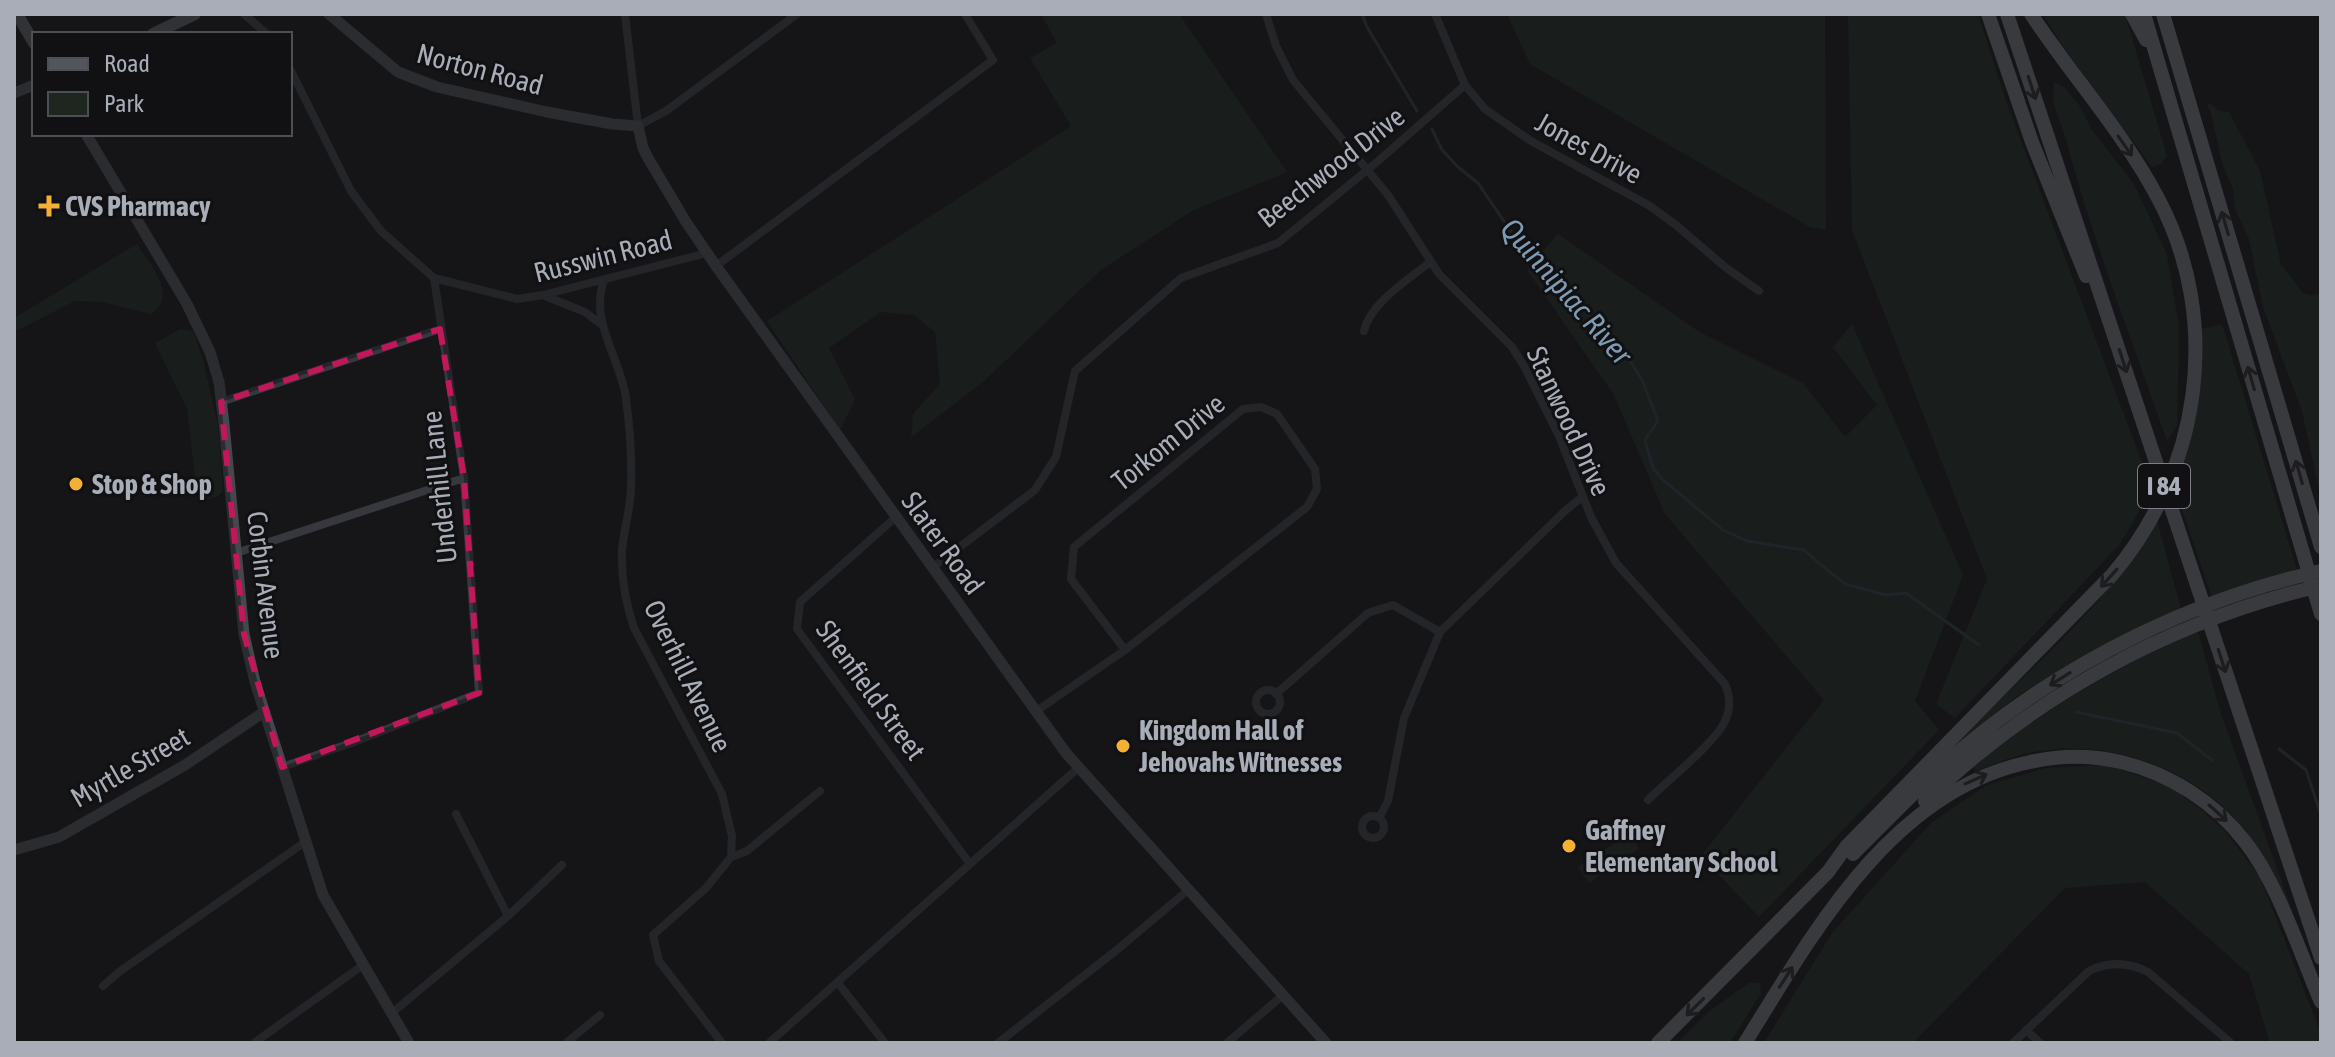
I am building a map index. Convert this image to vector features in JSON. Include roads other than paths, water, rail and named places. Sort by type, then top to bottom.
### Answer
[{"type":"highway","points":[[1988,14],[2023,118],[2068,234],[2106,311]]},
{"type":"highway","name":"I 84","points":[[2007,14],[2321,958]]},
{"type":"highway","points":[[1658,1043],[1828,872],[1841,853],[1877,815],[2104,584],[2133,549],[2154,514],[2178,460],[2192,406],[2196,345],[2190,290],[2178,244],[2160,201],[2141,170],[2031,14]]},
{"type":"highway","points":[[2132,14],[2155,54]]},
{"type":"highway","points":[[2144,14],[2321,614]]},
{"type":"highway","points":[[2163,14],[2321,547]]},
{"type":"highway","points":[[1828,872],[1850,857],[1947,762],[2006,714],[2100,655],[2181,624],[2250,590],[2321,571]]},
{"type":"highway","points":[[1745,1043],[1826,918],[1901,825],[1930,796],[2014,726],[2082,681],[2181,624],[2321,586]]},
{"type":"highway","points":[[1890,840],[1954,790],[2017,764],[2080,757],[2116,761],[2150,771],[2185,788],[2208,804],[2245,842],[2269,882],[2321,1002]]},
{"type":"main road","points":[[17,14],[32,40]]},
{"type":"main road","points":[[157,32],[195,14]]},
{"type":"main road","name":"Norton Road","points":[[329,14],[398,72],[437,87],[547,112],[638,126]]},
{"type":"main road","name":"Slater Road","points":[[638,126],[648,158],[707,253],[1035,712],[1078,768],[1326,1043]]},
{"type":"main road","name":"Corbin Avenue","points":[[87,136],[197,321],[215,364],[246,647],[264,712],[323,895],[409,1043]]},
{"type":"main road","name":"Myrtle Street","points":[[14,850],[59,837],[185,765],[264,712]]},
{"type":"street","points":[[244,14],[265,32]]},
{"type":"street","name":"Slater Road","points":[[625,14],[638,126]]},
{"type":"street","points":[[638,126],[666,111],[797,14]]},
{"type":"street","points":[[716,266],[993,60],[965,14]]},
{"type":"street","name":"Stanwood Drive","points":[[1266,14],[1276,46],[1293,80],[1388,195],[1430,262],[1448,284],[1512,347],[1559,436],[1582,497],[1616,563],[1719,675],[1729,694],[1724,725],[1648,800]]},
{"type":"street","name":"Jones Drive","points":[[1435,14],[1465,85],[1497,120],[1650,206],[1759,291]]},
{"type":"street","name":"Russwin Road","points":[[292,73],[351,191],[381,231],[434,278],[517,299],[707,253]]},
{"type":"street","name":"Beechwood Drive","points":[[932,568],[1035,490],[1056,457],[1075,371],[1181,278],[1278,243],[1465,85]]},
{"type":"street","points":[[1364,331],[1365,323],[1375,307],[1430,262]]},
{"type":"street","name":"Underhill Lane","points":[[282,767],[479,693],[464,478],[434,278]]},
{"type":"street","name":"Overhill Avenue","points":[[604,280],[598,302],[601,324],[617,360],[627,408],[631,492],[622,549],[622,585],[627,608],[634,628],[722,794],[732,836],[731,857]]},
{"type":"street","points":[[543,295],[585,312],[601,324]]},
{"type":"street","points":[[221,402],[440,329]]},
{"type":"street","name":"Torkom Drive","points":[[1035,712],[1125,650],[1307,507],[1317,489],[1315,469],[1277,414],[1261,407],[1243,409],[1074,547],[1071,579],[1125,650]]},
{"type":"street","points":[[236,553],[464,478]]},
{"type":"street","points":[[1379,818],[1388,801],[1404,718],[1440,632],[1582,497]]},
{"type":"street","name":"Shenfield Street","points":[[896,517],[800,602],[797,629],[970,864]]},
{"type":"street","points":[[1276,694],[1368,613],[1393,605],[1440,632]]},
{"type":"street","points":[[769,1043],[1078,768]]},
{"type":"street","points":[[722,1043],[659,961],[653,935],[706,888],[731,857],[747,851],[820,791]]},
{"type":"street","points":[[456,814],[508,916]]},
{"type":"street","points":[[103,986],[305,842]]},
{"type":"street","points":[[392,1013],[508,916],[562,865]]},
{"type":"street","points":[[998,1043],[1188,890]]},
{"type":"street","points":[[2013,1043],[2089,971],[2100,965],[2125,964],[2148,972],[2231,1043]]},
{"type":"street","points":[[254,1043],[363,965]]},
{"type":"street","points":[[838,983],[885,1043]]},
{"type":"street","points":[[1227,1043],[1283,995]]},
{"type":"street","points":[[566,1043],[600,1015]]},
{"type":"street","points":[[2026,1030],[2040,1043]]},
{"type":"waterway","name":"Quinnipiac River","points":[[1362,14],[1417,111]]},
{"type":"waterway","name":"Quinnipiac River","points":[[1432,129],[1442,150],[1478,183],[1541,270],[1620,345],[1642,380],[1658,421],[1645,440],[1653,468],[1662,479],[1723,530],[1747,541],[1804,550],[1846,584],[1885,595],[1906,593],[1979,645]]},
{"type":"waterway","name":"Quinnipiac River","points":[[2076,712],[2177,733],[2212,760]]},
{"type":"waterway","name":"Quinnipiac River","points":[[2279,749],[2306,770],[2321,815]]},
{"type":"place","name":"CVS Pharmacy","points":[[49,206]]},
{"type":"place","name":"Stop & Shop","points":[[76,484]]},
{"type":"place","name":"Kingdom Hall of Jehovahs Witnesses","points":[[1123,746]]},
{"type":"place","name":"Gaffney Elementary School","points":[[1569,846]]}]
